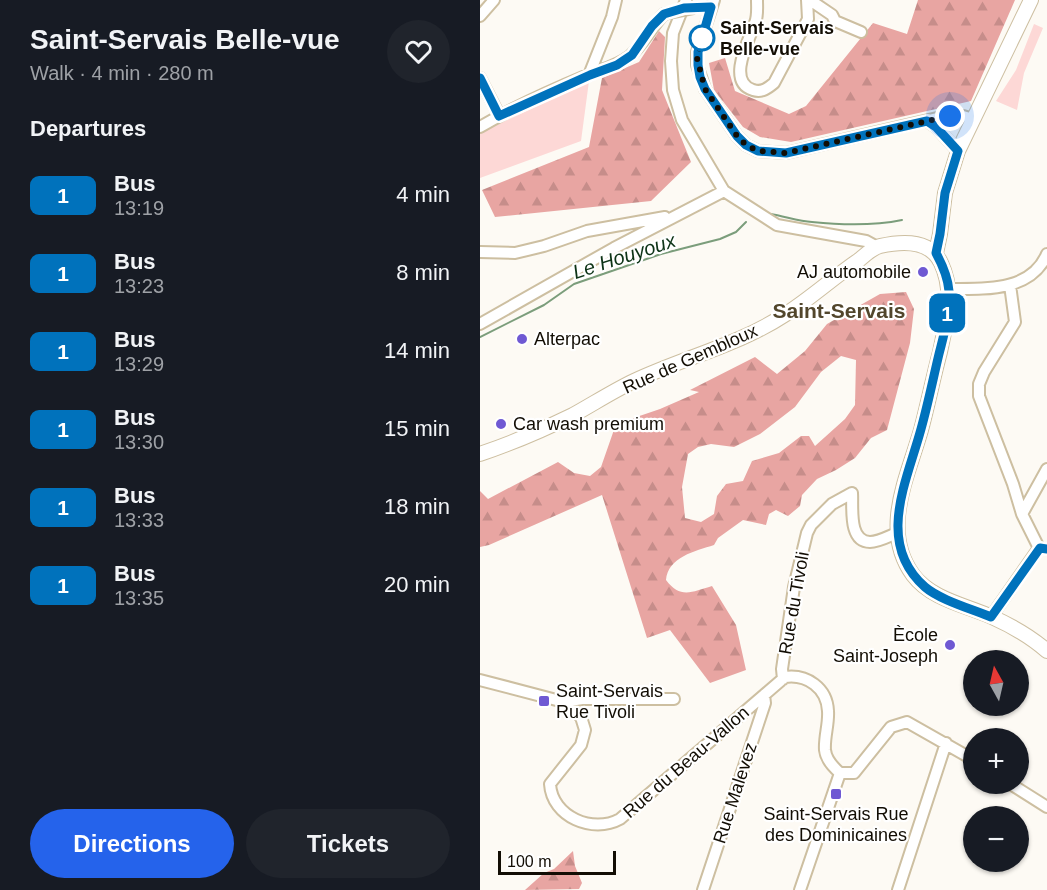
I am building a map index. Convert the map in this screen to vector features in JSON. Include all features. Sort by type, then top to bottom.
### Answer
[{"type":"main road","points":[[1031,0],[958,151],[945,193],[936,253],[949,289],[942,343],[921,429],[900,499],[897,533],[903,555],[912,573],[931,592],[991,617],[1034,639],[1047,651]]},
{"type":"main road","name":"Rue de Gembloux","points":[[480,454],[549,427],[634,381],[743,338],[787,314],[877,247],[910,243],[926,246],[936,253]]},
{"type":"street","points":[[480,16],[494,0]]},
{"type":"street","points":[[590,75],[616,0]]},
{"type":"street","points":[[757,0],[756,22],[741,61],[740,71],[742,81],[755,91],[768,88],[774,83],[808,20],[808,0]]},
{"type":"street","points":[[808,0],[832,15],[835,21],[861,32]]},
{"type":"street","points":[[690,4],[673,33],[672,90],[682,120],[724,191],[777,225],[866,241],[877,247]]},
{"type":"street","points":[[480,127],[499,116],[617,65],[632,55],[652,26],[664,14],[690,4],[712,4],[698,52],[700,77],[705,89],[737,136],[746,145],[758,151],[786,153],[950,116],[973,118]]},
{"type":"street","points":[[480,78],[499,116]]},
{"type":"street","points":[[927,121],[936,127],[958,151]]},
{"type":"street","points":[[480,324],[614,248],[724,191]]},
{"type":"street","points":[[480,252],[515,253],[587,231],[640,223],[683,212]]},
{"type":"street","points":[[949,289],[993,288],[1010,285],[1036,273],[1047,254]]},
{"type":"street","points":[[991,617],[1043,549],[1022,514],[1013,484],[979,396],[979,384],[1015,322],[1010,285]]},
{"type":"street","points":[[1022,514],[1047,469]]},
{"type":"street","name":"Rue du Tivoli","points":[[783,679],[782,669],[794,587],[811,525],[832,504],[852,493],[853,526],[860,538],[868,542],[897,533]]},
{"type":"street","points":[[783,679],[794,676],[804,677],[815,684],[825,696],[828,711],[825,751],[831,765],[840,773],[854,773],[891,727],[900,723],[913,724],[963,753]]},
{"type":"street","name":"Rue du Beau-Vallon","points":[[564,702],[581,717],[585,730],[581,745],[550,784],[551,794],[559,807],[580,823],[604,825],[620,819],[783,679]]},
{"type":"street","points":[[480,681],[564,702],[582,699],[674,699]]},
{"type":"street","name":"Rue Malevez","points":[[703,890],[765,703],[764,695]]},
{"type":"street","points":[[898,890],[946,743]]},
{"type":"street","points":[[800,890],[840,773]]},
{"type":"street","points":[[1026,794],[1047,807]]},
{"type":"shaded area","points":[[1034,24],[1043,28],[1024,73],[1017,110],[996,101],[1016,70]]},
{"type":"shaded area","points":[[589,81],[581,141],[480,178],[480,133]]},
{"type":"green space","points":[[918,0],[1015,0],[971,101],[791,142],[760,137],[743,127],[714,90],[709,63],[725,58],[735,91],[789,114],[806,106],[873,23],[907,34]]},
{"type":"green space","points":[[659,31],[665,37],[662,90],[691,162],[651,201],[495,217],[482,190],[589,147],[602,78],[639,62]]},
{"type":"green space","points":[[906,292],[914,309],[910,343],[887,430],[871,438],[855,458],[817,479],[802,495],[800,506],[788,516],[776,510],[769,514],[766,525],[743,520],[718,538],[714,545],[677,560],[668,572],[666,580],[681,592],[692,592],[712,586],[736,625],[746,670],[710,683],[670,630],[647,638],[602,495],[480,547],[480,491],[488,499],[558,462],[574,473],[590,476],[601,467],[616,424],[660,409],[699,392],[690,390],[755,357],[777,374],[805,351],[827,324],[880,294]],"holes":[[[841,356],[856,360],[855,405],[845,419],[815,446],[809,436],[801,436],[779,453],[752,461],[743,481],[726,484],[717,496],[714,514],[701,522],[685,518],[682,487],[688,454],[698,447],[711,444],[734,447],[760,434],[795,407],[821,372]]]},
{"type":"green space","points":[[573,851],[575,866],[582,883],[579,889],[525,890],[544,873],[554,869]]},
{"type":"waterway","name":"Le Houyoux","points":[[770,214],[834,224],[868,224],[902,220]]},
{"type":"waterway","name":"Le Houyoux","points":[[480,337],[544,305],[574,284],[661,254],[720,239],[736,232],[746,222]]},
{"type":"bus line","name":"1","points":[[480,78],[499,116],[617,65],[632,55],[652,26],[664,14],[684,8],[711,7],[697,58],[700,77],[705,89],[737,136],[746,145],[758,151],[786,153],[927,121],[936,127],[958,151],[945,193],[936,253],[949,289],[949,301],[921,429],[900,499],[897,533],[903,555],[912,573],[931,592],[991,617],[1040,548],[1047,549]]},
{"type":"place","name":"Saint-Servais Belle-vue","points":[[702,38]]},
{"type":"place","name":"AJ automobile","points":[[923,272]]},
{"type":"place","name":"Alterpac","points":[[522,339]]},
{"type":"place","name":"Car wash premium","points":[[501,424]]},
{"type":"place","name":"Ècole Saint-Joseph","points":[[950,645]]},
{"type":"place","name":"Saint-Servais Rue Tivoli","points":[[544,701]]},
{"type":"place","name":"Saint-Servais Rue des Dominicaines","points":[[836,794]]},
{"type":"district","name":"Saint-Servais","points":[[839,310]]},
{"type":"route","points":[[702,38],[697,58],[700,77],[705,89],[737,136],[746,145],[758,151],[786,153],[950,116]]}]
